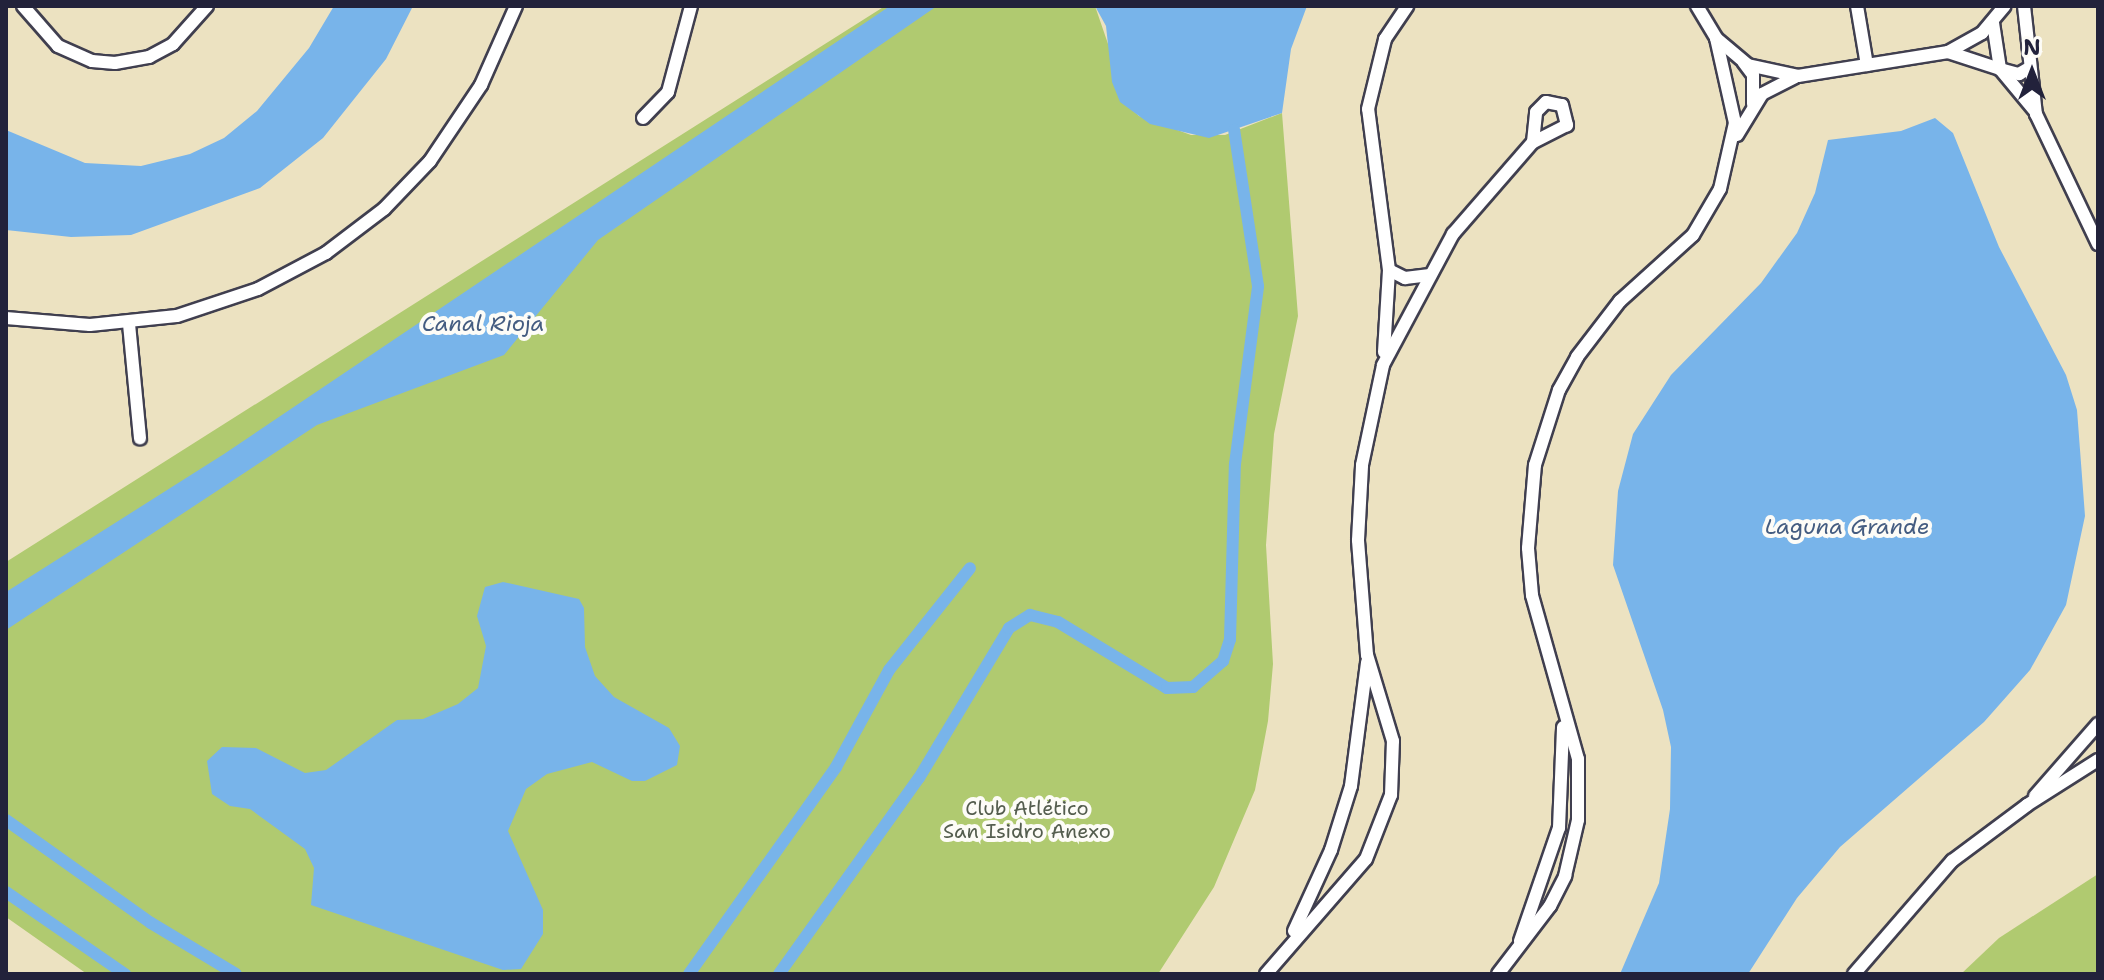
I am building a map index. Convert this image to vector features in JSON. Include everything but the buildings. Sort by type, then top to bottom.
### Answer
[{"type":"street","points":[[23,6],[58,46],[92,61],[115,63],[149,57],[173,44],[207,6]]},
{"type":"street","points":[[6,318],[129,324],[199,310],[258,289],[366,224],[418,176],[460,121],[516,6]]},
{"type":"street","points":[[643,118],[668,92],[691,6]]},
{"type":"street","points":[[1291,940],[1320,879],[1351,786],[1361,715],[1367,655],[1358,504],[1383,365],[1389,270],[1368,109],[1385,39],[1407,6]]},
{"type":"street","points":[[1697,6],[1716,38],[1727,74],[1734,140]]},
{"type":"street","points":[[1857,6],[1867,65]]},
{"type":"street","points":[[1732,104],[1747,108],[1774,86],[1798,76],[1948,52],[1999,15],[2024,11],[2036,114]]},
{"type":"street","points":[[1999,15],[2000,69],[2036,114],[2098,244]]},
{"type":"street","points":[[1498,974],[1515,953],[1556,842],[1563,802],[1563,715],[1532,595],[1528,548],[1535,465],[1544,429],[1559,390],[1597,328],[1705,219],[1720,189],[1734,140],[1755,103],[1748,65],[1716,38]]},
{"type":"street","points":[[1948,52],[2019,74],[2029,68]]},
{"type":"street","points":[[1727,74],[1737,63],[1798,76]]},
{"type":"street","points":[[1383,365],[1428,275],[1474,207],[1533,142]]},
{"type":"street","points":[[1389,270],[1405,278],[1428,275]]},
{"type":"street","points":[[129,324],[140,438]]},
{"type":"street","points":[[1266,974],[1291,940],[1342,891],[1385,819],[1394,766],[1387,715],[1367,655]]},
{"type":"street","points":[[1361,715],[1374,707],[1387,715]]},
{"type":"street","points":[[2027,805],[2098,724]]},
{"type":"street","points":[[1854,974],[1952,861],[2027,805],[2098,760]]},
{"type":"street","points":[[1320,879],[1326,889],[1342,891]]},
{"type":"green space","name":"Club Atlético San Isidro Anexo","points":[[885,6],[1095,6],[1130,108],[1139,116],[1191,135],[1225,135],[1282,113],[1298,316],[1274,434],[1266,545],[1273,664],[1268,721],[1255,790],[1214,887],[1158,974],[87,974],[6,917],[6,562]]},
{"type":"green space","points":[[2098,874],[2098,974],[1961,974],[1999,938]]},
{"type":"water","points":[[334,6],[413,6],[386,59],[323,138],[260,188],[131,235],[71,237],[6,230],[6,130],[85,163],[141,166],[190,154],[224,138],[257,111],[309,48]]},
{"type":"water","name":"Canal Rioja","points":[[890,6],[937,6],[598,240],[504,355],[317,425],[6,630],[6,592],[224,454]]},
{"type":"water","points":[[1095,6],[1307,6],[1291,49],[1282,113],[1209,138],[1150,124],[1120,102],[1112,82],[1106,26]]},
{"type":"water","name":"Laguna Grande","points":[[1935,118],[1953,133],[1999,247],[2066,375],[2077,410],[2085,516],[2066,605],[2030,670],[1984,722],[1840,847],[1797,898],[1748,974],[1620,974],[1659,883],[1670,809],[1671,747],[1663,710],[1613,565],[1618,491],[1633,434],[1671,375],[1761,283],[1797,233],[1815,193],[1828,140],[1901,131]]},
{"type":"water","points":[[503,582],[579,599],[584,608],[585,647],[595,676],[614,697],[669,728],[680,746],[677,765],[645,781],[632,781],[592,762],[547,774],[526,789],[508,831],[543,910],[543,934],[521,969],[503,970],[311,905],[314,868],[305,849],[250,809],[230,806],[212,794],[207,761],[222,747],[256,748],[305,773],[326,770],[397,720],[423,719],[458,704],[478,688],[486,646],[477,616],[485,587]]},
{"type":"waterway","points":[[779,974],[919,778],[1009,628],[1030,615],[1058,622],[1167,688],[1193,687],[1223,661],[1230,639],[1235,464],[1258,286],[1234,130]]},
{"type":"waterway","points":[[689,974],[836,767],[889,670],[970,568]]},
{"type":"waterway","points":[[6,820],[151,923],[236,974]]},
{"type":"waterway","points":[[6,892],[125,974]]}]
